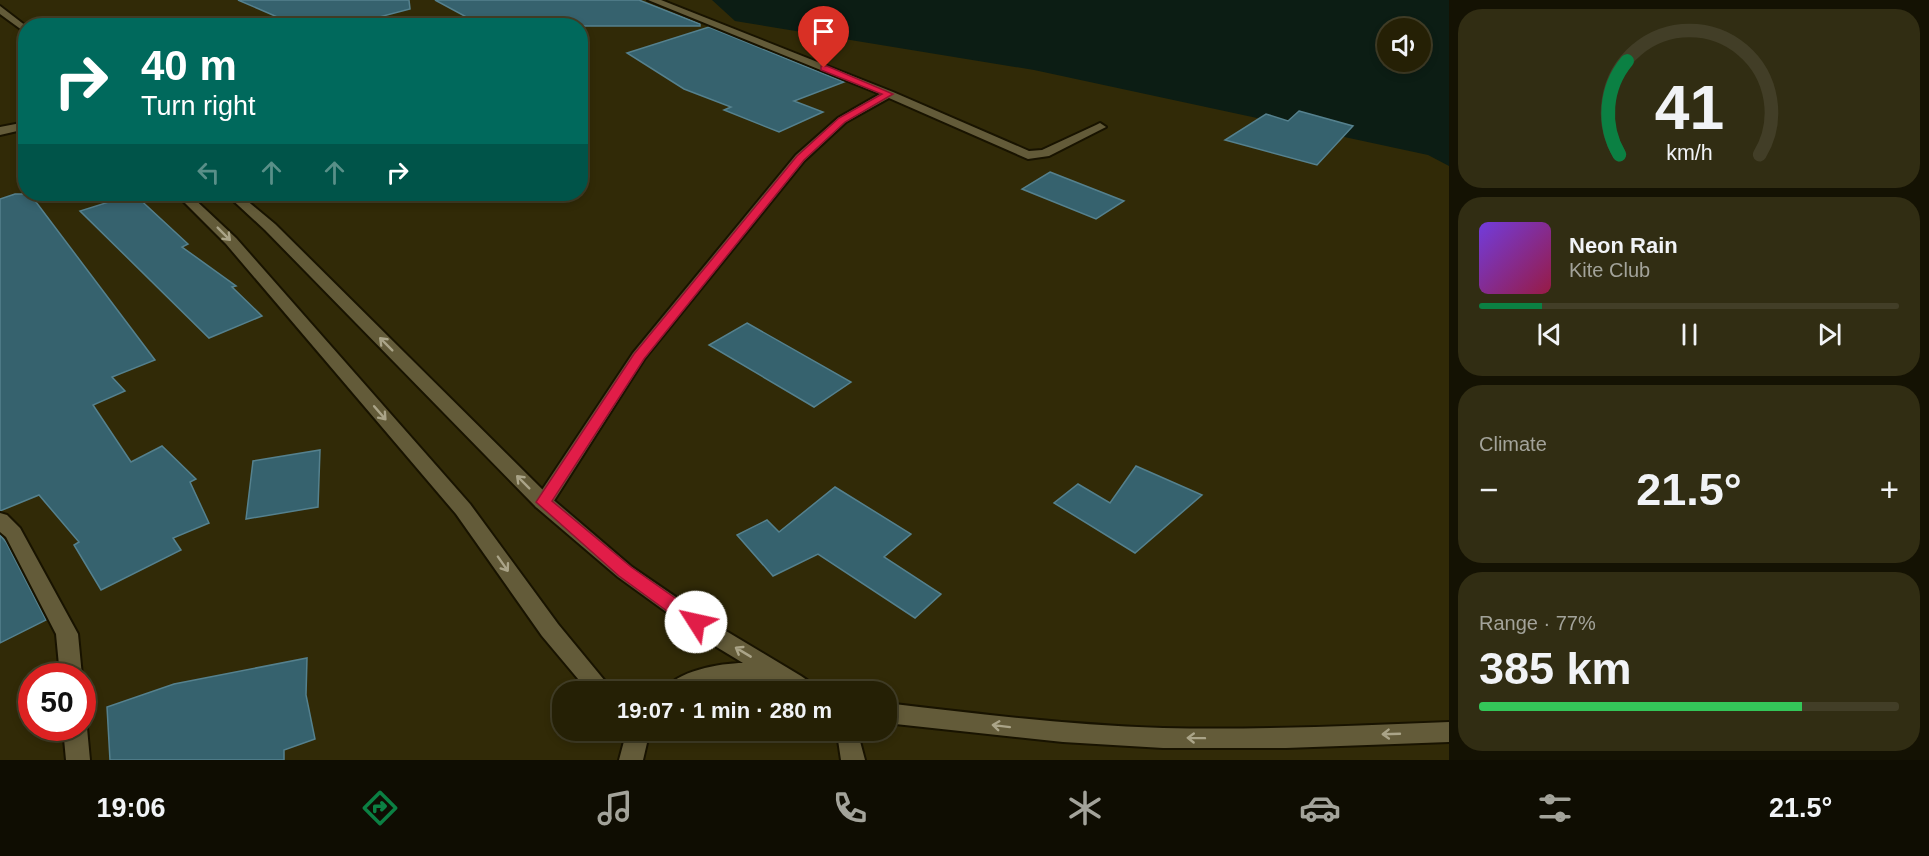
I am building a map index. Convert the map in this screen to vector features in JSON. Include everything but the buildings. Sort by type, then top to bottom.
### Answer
[{"type":"main road","points":[[652,0],[889,94],[1029,155],[1045,153],[1100,127]]},
{"type":"main road","points":[[0,9],[18,24]]},
{"type":"main road","points":[[543,502],[639,357],[800,158],[842,120],[889,94]]},
{"type":"main road","points":[[0,131],[18,126]]},
{"type":"main road","points":[[189,201],[231,241],[463,509],[550,630],[594,681]]},
{"type":"main road","points":[[240,201],[270,227],[543,502],[625,572],[713,634],[789,681]]},
{"type":"main road","points":[[0,520],[13,533],[67,634],[70,663]]},
{"type":"main road","points":[[696,681],[706,676],[750,672],[779,681]]},
{"type":"main road","points":[[897,714],[1019,728],[1123,736],[1243,739],[1449,732]]},
{"type":"main road","points":[[76,741],[78,760]]},
{"type":"main road","points":[[631,760],[635,741]]},
{"type":"main road","points":[[850,741],[853,760]]},
{"type":"shaded area","points":[[712,0],[1449,0],[1449,166],[1428,155],[1034,70],[735,21]]},
{"type":"route","points":[[696,622],[625,572],[543,502],[639,357],[800,158],[842,120],[889,94],[824,68]]}]
